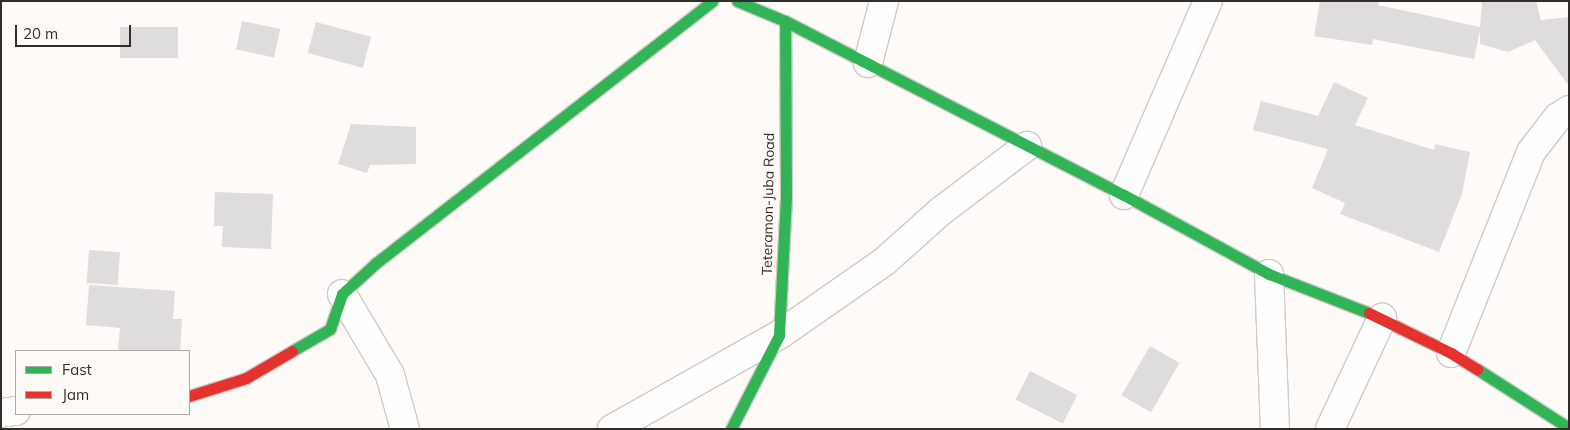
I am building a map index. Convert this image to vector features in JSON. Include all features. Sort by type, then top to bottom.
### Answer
[{"type":"street","points":[[190,396],[246,378],[330,329],[342,294],[376,263],[712,1]]},
{"type":"street","points":[[737,1],[785,21],[868,63],[1124,195],[1269,274],[1382,318],[1452,353],[1569,428]]},
{"type":"street","points":[[868,63],[884,1]]},
{"type":"street","points":[[1124,195],[1208,1]]},
{"type":"street","name":"Teteramon-Juba Road","points":[[731,429],[779,335],[786,197],[785,21]]},
{"type":"street","points":[[1452,353],[1531,152],[1558,118],[1569,110]]},
{"type":"street","points":[[612,429],[779,335],[885,262],[941,211],[1027,146]]},
{"type":"street","points":[[1269,274],[1275,429]]},
{"type":"street","points":[[342,294],[390,375],[405,429]]},
{"type":"street","points":[[1330,429],[1382,318]]},
{"type":"street","points":[[1,412],[15,412]]},
{"type":"building","points":[[1320,1],[1379,1],[1378,5],[1480,27],[1482,1],[1536,1],[1541,20],[1569,17],[1569,86],[1535,40],[1508,52],[1480,44],[1480,31],[1474,59],[1373,39],[1372,45],[1314,36]]},
{"type":"building","points":[[242,21],[280,29],[274,57],[236,49]]},
{"type":"building","points":[[316,22],[371,37],[363,68],[308,53]]},
{"type":"building","points":[[120,27],[178,27],[178,58],[120,58]]},
{"type":"building","points":[[1334,82],[1368,98],[1355,125],[1434,150],[1435,144],[1470,152],[1462,194],[1439,252],[1340,214],[1345,203],[1312,188],[1328,149],[1253,130],[1261,101],[1318,116]]},
{"type":"building","points":[[351,124],[416,127],[416,164],[370,165],[367,173],[338,164]]},
{"type":"building","points":[[215,192],[273,194],[271,249],[222,247],[223,226],[214,226]]},
{"type":"building","points":[[89,250],[120,252],[118,285],[87,283]]},
{"type":"building","points":[[89,285],[175,291],[173,319],[182,319],[180,350],[118,350],[120,328],[86,325]]},
{"type":"building","points":[[1150,346],[1179,363],[1151,412],[1122,395]]},
{"type":"building","points":[[1030,371],[1077,395],[1063,424],[1015,400]]},
{"type":"traffic: fast","points":[[292,351],[330,329],[342,294],[376,263],[712,1]]},
{"type":"traffic: fast","points":[[731,429],[779,335],[786,197],[785,21],[737,1]]},
{"type":"traffic: fast","points":[[785,21],[1124,195],[1269,274],[1369,313]]},
{"type":"traffic: fast","points":[[1477,369],[1569,428]]},
{"type":"traffic: jam","points":[[1369,313],[1451,353],[1477,369]]},
{"type":"traffic: jam","points":[[190,396],[246,378],[292,351]]}]
